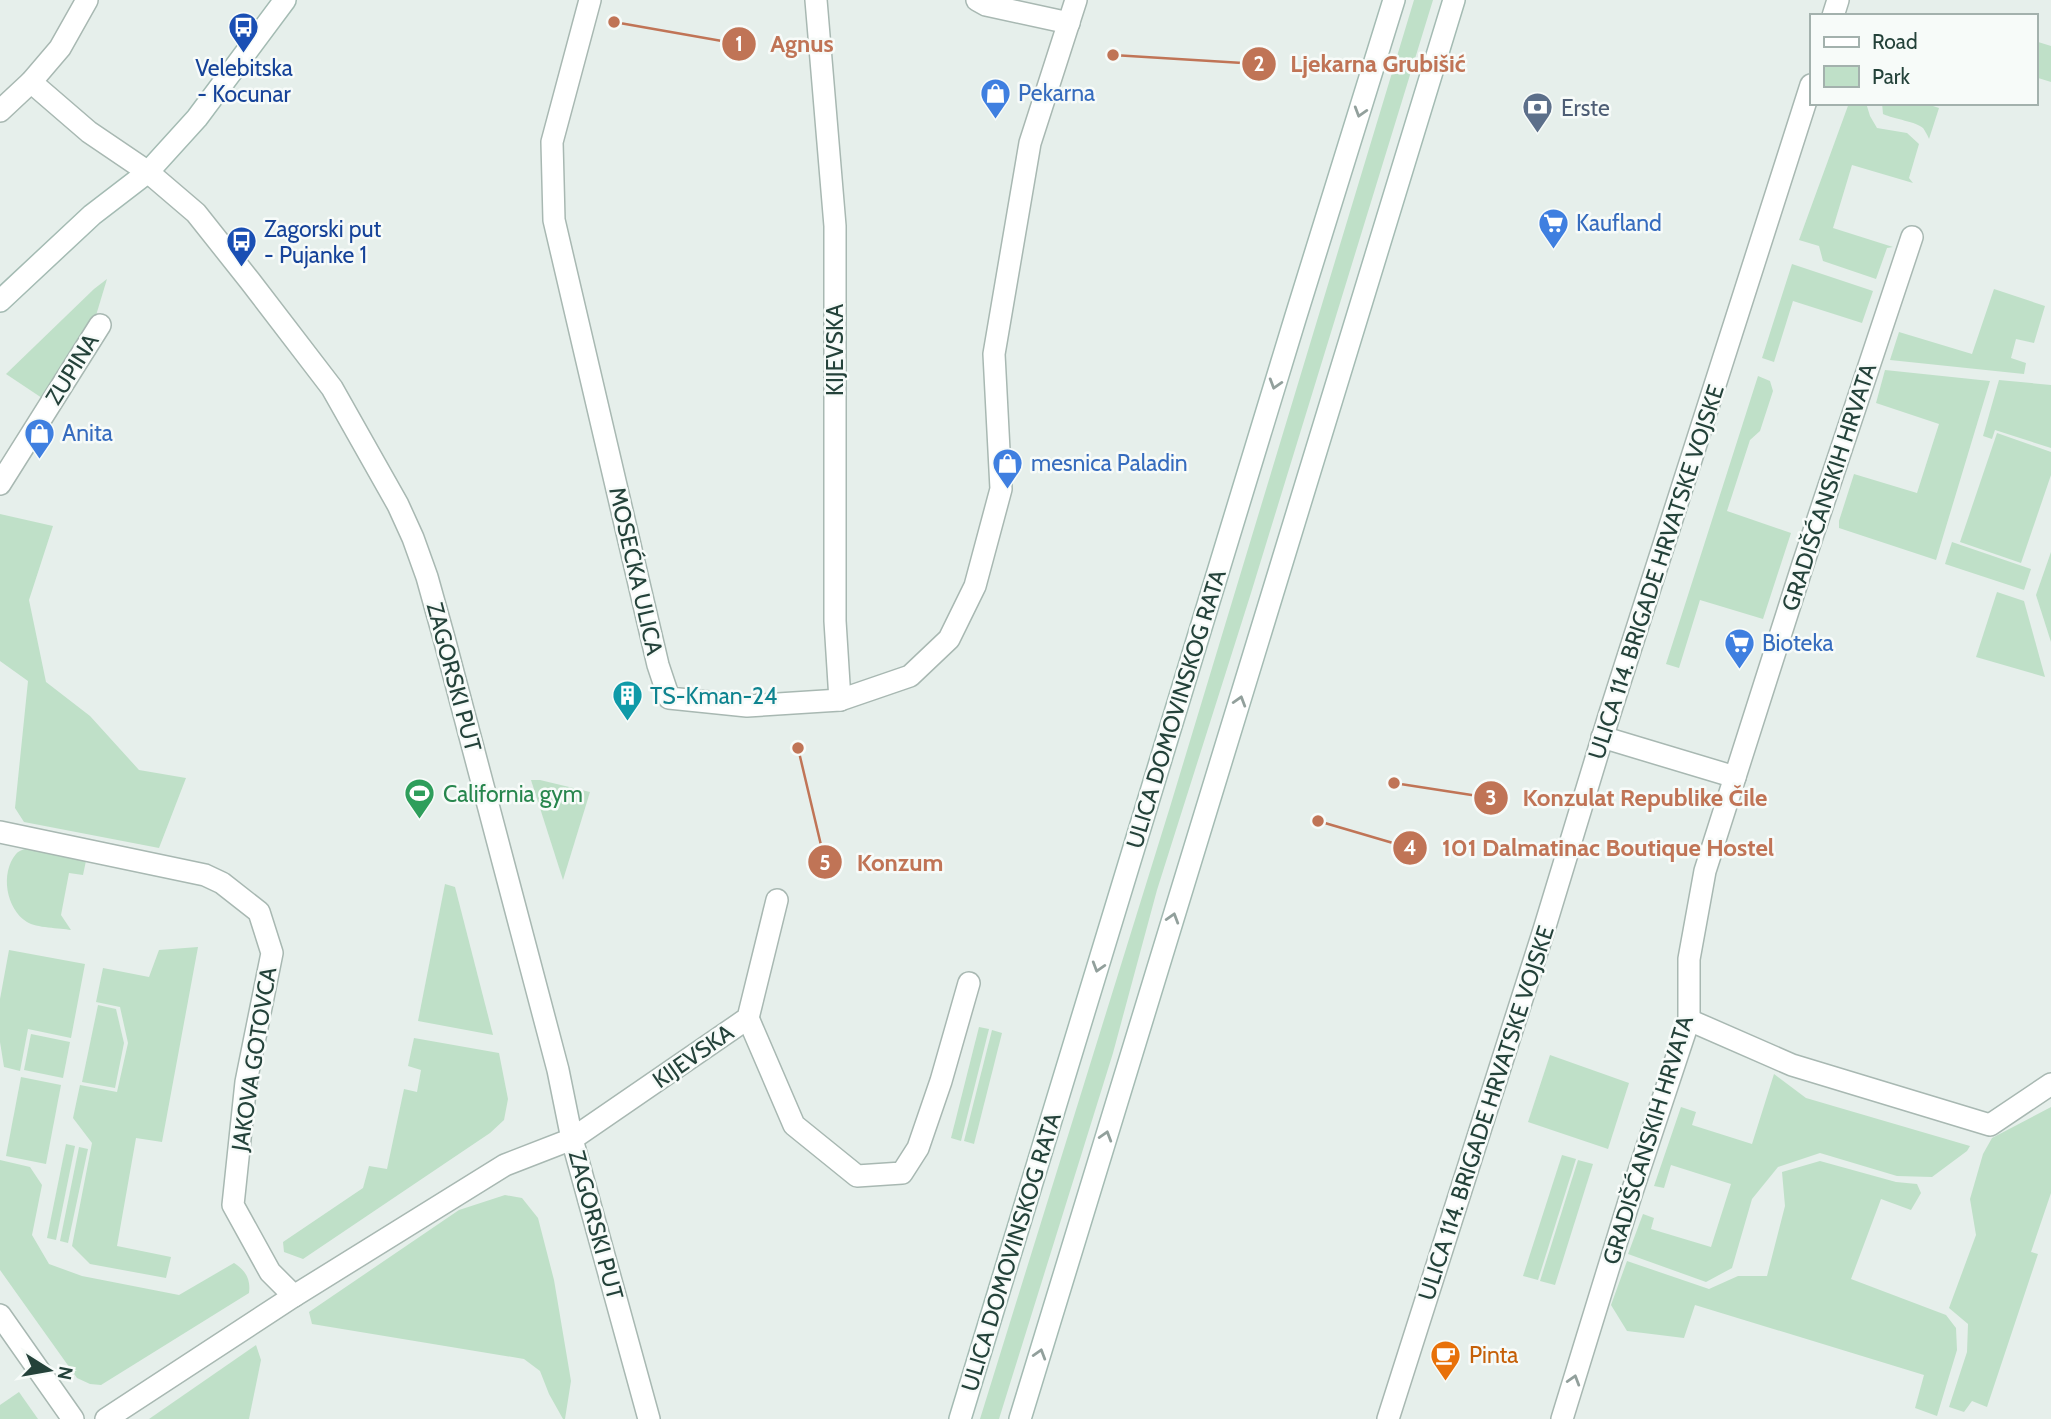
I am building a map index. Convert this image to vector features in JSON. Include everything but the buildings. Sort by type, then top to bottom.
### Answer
[{"type":"street","points":[[0,111],[61,48],[87,0]]},
{"type":"street","points":[[0,301],[92,215],[148,172],[197,118],[285,0]]},
{"type":"street","name":"MOSEĆKA ULICA","points":[[590,0],[552,142],[554,220],[658,665],[669,698],[747,706],[840,700],[910,676],[949,639],[975,586],[1000,489],[994,354],[1030,143],[1076,0]]},
{"type":"street","name":"KIJEVSKA","points":[[816,0],[835,226],[835,621],[840,700]]},
{"type":"street","points":[[977,0],[986,5],[1069,23]]},
{"type":"street","name":"ULICA DOMOVINSKOG RATA","points":[[960,1419],[1394,0]]},
{"type":"street","points":[[1020,1419],[1454,0]]},
{"type":"street","name":"ZAGORSKI PUT","points":[[31,82],[89,132],[148,172],[195,214],[332,388],[398,505],[427,577],[444,638],[551,1044],[572,1139],[649,1419]]},
{"type":"street","name":"ULICA 114. BRIGADE HRVATSKE VOJSKE","points":[[1388,1419],[1543,933],[1602,737],[1810,88]]},
{"type":"street","name":"GRADIŠĆANSKIH HRVATA","points":[[1562,1419],[1631,1195],[1689,1020],[1689,958],[1705,871],[1803,564],[1912,237]]},
{"type":"street","name":"ZUPINA","points":[[0,484],[100,325]]},
{"type":"street","points":[[1602,737],[1735,777]]},
{"type":"street","name":"JAKOVA GOTOVCA","points":[[0,832],[205,875],[222,883],[258,912],[272,953],[246,1082],[233,1205],[270,1272],[294,1296]]},
{"type":"street","name":"KIJEVSKA","points":[[572,1139],[748,1017],[777,900]]},
{"type":"street","points":[[748,1017],[794,1125],[857,1175],[902,1173],[918,1148],[970,983]]},
{"type":"street","points":[[1689,1020],[1792,1065],[1990,1125],[2051,1084]]},
{"type":"street","points":[[106,1419],[294,1296],[505,1165],[572,1139]]},
{"type":"street","points":[[0,1315],[73,1419]]},
{"type":"green space","points":[[1414,0],[1433,0],[1157,890],[1113,1053],[999,1419],[980,1419],[1170,807]]},
{"type":"green space","points":[[2037,42],[2051,46],[2051,82],[2037,78]]},
{"type":"green space","points":[[1848,105],[1867,105],[1877,128],[1907,133],[1919,144],[1909,178],[1913,183],[1852,165],[1833,228],[1893,247],[1887,248],[1876,279],[1823,261],[1819,246],[1799,240]]},
{"type":"green space","points":[[1882,105],[1930,105],[1939,108],[1929,139],[1920,126],[1883,114]]},
{"type":"green space","points":[[1792,264],[1873,291],[1862,323],[1793,301],[1774,362],[1762,358]]},
{"type":"green space","points":[[107,279],[94,322],[45,400],[6,374],[94,289]]},
{"type":"green space","points":[[1994,289],[2045,306],[2034,343],[2016,339],[2011,358],[2026,363],[2024,374],[1890,360],[1899,332],[1972,354]]},
{"type":"green space","points":[[1885,370],[1990,381],[1936,560],[1839,528],[1854,474],[1917,493],[1939,424],[1876,403]]},
{"type":"green space","points":[[1758,376],[1770,381],[1773,391],[1760,431],[1750,440],[1727,511],[1791,533],[1763,619],[1700,600],[1679,668],[1666,664]]},
{"type":"green space","points":[[1999,380],[2051,385],[2051,448],[1995,430],[1992,439],[1983,436]]},
{"type":"green space","points":[[1997,433],[2051,452],[2051,475],[2021,563],[1960,542]]},
{"type":"green space","points":[[0,514],[53,526],[29,600],[46,682],[90,716],[139,770],[186,778],[159,848],[24,822],[15,808],[28,681],[0,661]]},
{"type":"green space","points":[[1952,542],[2031,569],[2024,590],[1945,564]]},
{"type":"green space","points":[[2051,552],[2051,642],[2036,595]]},
{"type":"green space","points":[[1997,592],[2024,601],[2045,677],[1976,657]]},
{"type":"green space","points":[[531,780],[590,792],[563,880]]},
{"type":"green space","points":[[36,846],[87,856],[83,875],[69,873],[61,915],[71,930],[31,924],[20,916],[10,900],[7,880],[11,862],[18,852]]},
{"type":"green space","points":[[445,884],[455,887],[493,1035],[418,1021]]},
{"type":"green space","points":[[198,947],[162,1142],[136,1138],[117,1246],[171,1257],[166,1278],[90,1264],[72,1246],[92,1143],[73,1118],[80,1085],[117,1092],[128,1043],[120,1007],[96,1002],[103,968],[149,977],[159,950]]},
{"type":"green space","points":[[9,950],[85,964],[71,1038],[28,1029],[20,1071],[4,1067],[0,1042],[0,999]]},
{"type":"green space","points":[[98,1005],[116,1009],[124,1043],[115,1088],[82,1082]]},
{"type":"green space","points":[[979,1027],[989,1029],[961,1141],[951,1138]]},
{"type":"green space","points":[[992,1030],[1002,1033],[974,1144],[964,1141]]},
{"type":"green space","points":[[31,1034],[70,1042],[63,1078],[24,1070]]},
{"type":"green space","points":[[414,1038],[499,1053],[508,1099],[504,1120],[490,1133],[303,1259],[284,1252],[283,1242],[363,1188],[369,1166],[387,1169],[404,1089],[417,1092],[421,1070],[408,1066]]},
{"type":"green space","points":[[1550,1055],[1629,1083],[1608,1149],[1528,1122]]},
{"type":"green space","points":[[1774,1074],[1806,1098],[1970,1146],[1932,1177],[1897,1176],[1820,1153],[1778,1167],[1752,1199],[1732,1268],[1706,1282],[1628,1254],[1643,1214],[1654,1218],[1651,1229],[1711,1247],[1731,1184],[1671,1165],[1664,1188],[1654,1186],[1681,1107],[1696,1112],[1692,1125],[1752,1144]]},
{"type":"green space","points":[[21,1077],[61,1085],[46,1164],[6,1156]]},
{"type":"green space","points":[[2051,1107],[2051,1193],[2031,1252],[2038,1254],[1987,1407],[1972,1401],[1964,1412],[1949,1407],[1967,1352],[1968,1324],[1949,1308],[1976,1235],[1970,1199],[1983,1154],[1992,1138]]},
{"type":"green space","points":[[66,1144],[75,1146],[56,1240],[47,1238]]},
{"type":"green space","points":[[79,1147],[88,1149],[68,1243],[60,1241]]},
{"type":"green space","points":[[1562,1155],[1576,1159],[1538,1280],[1523,1276]]},
{"type":"green space","points":[[0,1160],[30,1167],[42,1185],[32,1235],[49,1264],[82,1276],[179,1295],[234,1263],[246,1275],[249,1293],[101,1385],[90,1384],[77,1378],[0,1270]]},
{"type":"green space","points":[[1578,1160],[1593,1164],[1555,1285],[1540,1281]]},
{"type":"green space","points":[[1820,1161],[1896,1182],[1917,1184],[1921,1193],[1911,1210],[1881,1199],[1851,1279],[1946,1315],[1956,1328],[1957,1350],[1937,1416],[1915,1408],[1924,1375],[1695,1305],[1684,1338],[1627,1331],[1611,1305],[1627,1261],[1709,1289],[1738,1276],[1767,1276],[1785,1206],[1782,1172]]},
{"type":"green space","points":[[505,1195],[522,1198],[538,1218],[554,1280],[571,1381],[565,1419],[549,1394],[540,1371],[524,1359],[312,1324],[309,1312],[459,1210]]},
{"type":"green space","points":[[256,1345],[261,1360],[249,1419],[149,1419]]},
{"type":"green space","points":[[19,1392],[38,1419],[0,1419],[0,1405]]},
{"type":"place","name":"Agnus","points":[[614,22]]},
{"type":"place","name":"Velebitska - Kocunar","points":[[244,54]]},
{"type":"place","name":"Ljekarna Grubišić","points":[[1113,55]]},
{"type":"place","name":"Pekarna","points":[[995,120]]},
{"type":"place","name":"Erste","points":[[1538,135]]},
{"type":"place","name":"Kaufland","points":[[1553,250]]},
{"type":"place","name":"Zagorski put - Pujanke 1","points":[[241,269]]},
{"type":"place","name":"Anita","points":[[39,460]]},
{"type":"place","name":"mesnica Paladin","points":[[1008,490]]},
{"type":"place","name":"Bioteka","points":[[1739,670]]},
{"type":"place","name":"TS-Kman-24","points":[[627,723]]},
{"type":"place","name":"Konzum","points":[[798,748]]},
{"type":"place","name":"Konzulat Republike Čile","points":[[1394,783]]},
{"type":"place","name":"California gym","points":[[420,821]]},
{"type":"place","name":"101 Dalmatinac Boutique Hostel","points":[[1318,821]]},
{"type":"place","name":"Pinta","points":[[1446,1382]]}]
